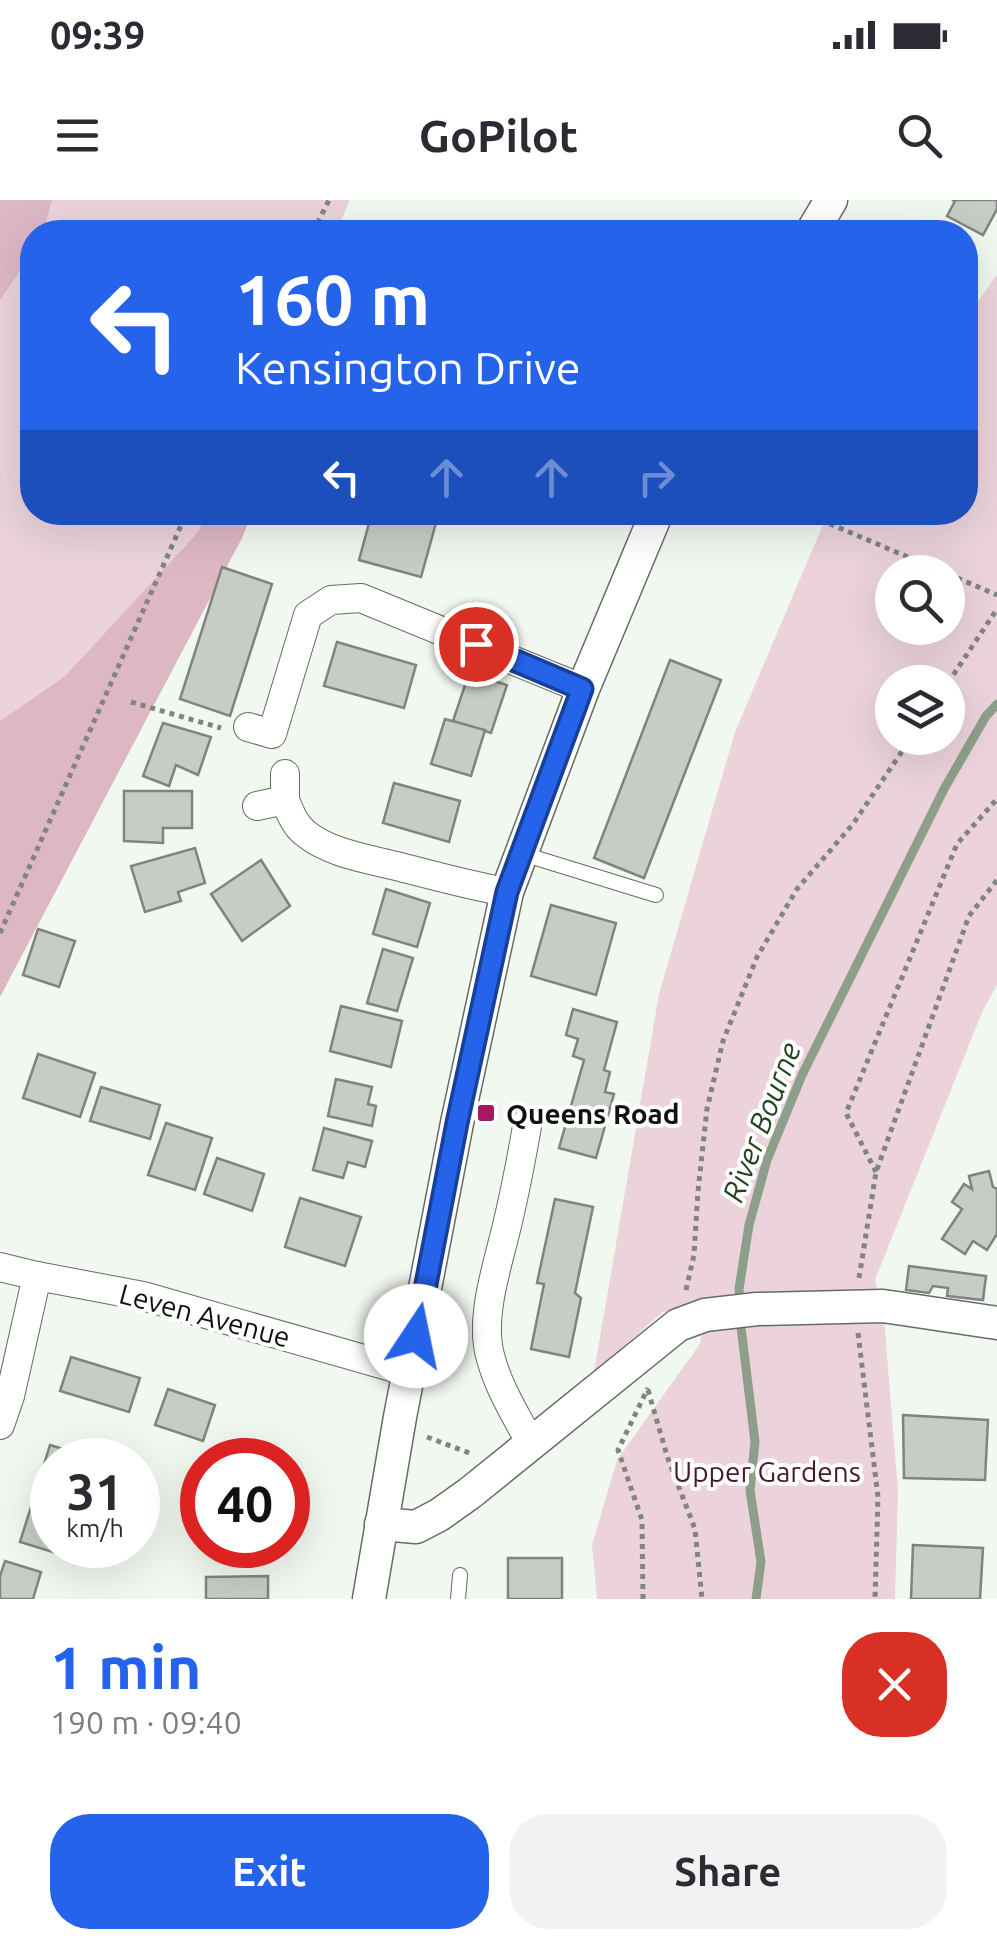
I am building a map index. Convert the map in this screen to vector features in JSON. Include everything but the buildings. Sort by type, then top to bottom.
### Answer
[{"type":"street","points":[[369,1599],[457,1123],[507,892],[582,689],[651,525]]},
{"type":"street","points":[[248,727],[272,734],[308,615],[331,600],[361,598],[582,689]]},
{"type":"street","points":[[276,793],[295,822],[323,844],[507,892]]},
{"type":"street","points":[[520,1453],[487,1341],[488,1313],[530,1180],[528,1121]]},
{"type":"street","name":"Leven Avenue","points":[[0,1267],[143,1296],[409,1372]]},
{"type":"street","points":[[0,1425],[37,1276]]},
{"type":"street","points":[[381,1524],[416,1526],[439,1515],[678,1325],[704,1315],[883,1306],[997,1323]]},
{"type":"lane","points":[[520,853],[656,894]]},
{"type":"lane","points":[[458,1599],[460,1575]]},
{"type":"path","points":[[0,933],[181,525]]},
{"type":"path","points":[[833,525],[904,555]]},
{"type":"path","points":[[965,581],[997,595]]},
{"type":"path","points":[[960,665],[997,610]]},
{"type":"path","points":[[131,702],[225,730],[248,727]]},
{"type":"path","points":[[678,1325],[694,1255],[707,1109],[730,1024],[757,957],[797,889],[852,824],[899,755]]},
{"type":"path","points":[[876,1172],[846,1113],[957,844],[997,799]]},
{"type":"path","points":[[875,1599],[878,1498],[854,1308],[876,1172],[969,916],[997,880]]},
{"type":"path","points":[[643,1599],[642,1520],[618,1450],[656,1373]]},
{"type":"path","points":[[648,1389],[668,1460],[696,1528],[702,1599]]},
{"type":"path","points":[[400,1417],[430,1440],[483,1458],[520,1453]]},
{"type":"green space","points":[[0,200],[350,200],[341,220],[20,220],[20,525],[201,525],[65,676],[0,721]]},
{"type":"green space","name":"Upper Gardens","points":[[997,275],[997,985],[983,1010],[875,1280],[883,1306],[898,1491],[895,1599],[597,1599],[592,1545],[617,1460],[700,1344],[704,1315],[663,1312],[594,1372],[659,994],[735,732],[823,525],[978,525],[978,301]]},
{"type":"shaded area","points":[[0,200],[52,200],[46,220],[20,220],[20,271],[0,300]]},
{"type":"shaded area","points":[[201,525],[247,525],[0,997],[0,721],[65,676]]},
{"type":"waterway","name":"River Bourne","points":[[740,1304],[749,1225],[767,1160],[802,1075],[944,789],[997,704]]},
{"type":"waterway","name":"River Bourne","points":[[740,1319],[755,1442],[750,1490],[761,1562],[756,1599]]},
{"type":"place","name":"Queens Road","points":[[486,1113]]},
{"type":"route","points":[[416,1336],[507,892],[582,689],[476,644]]}]
